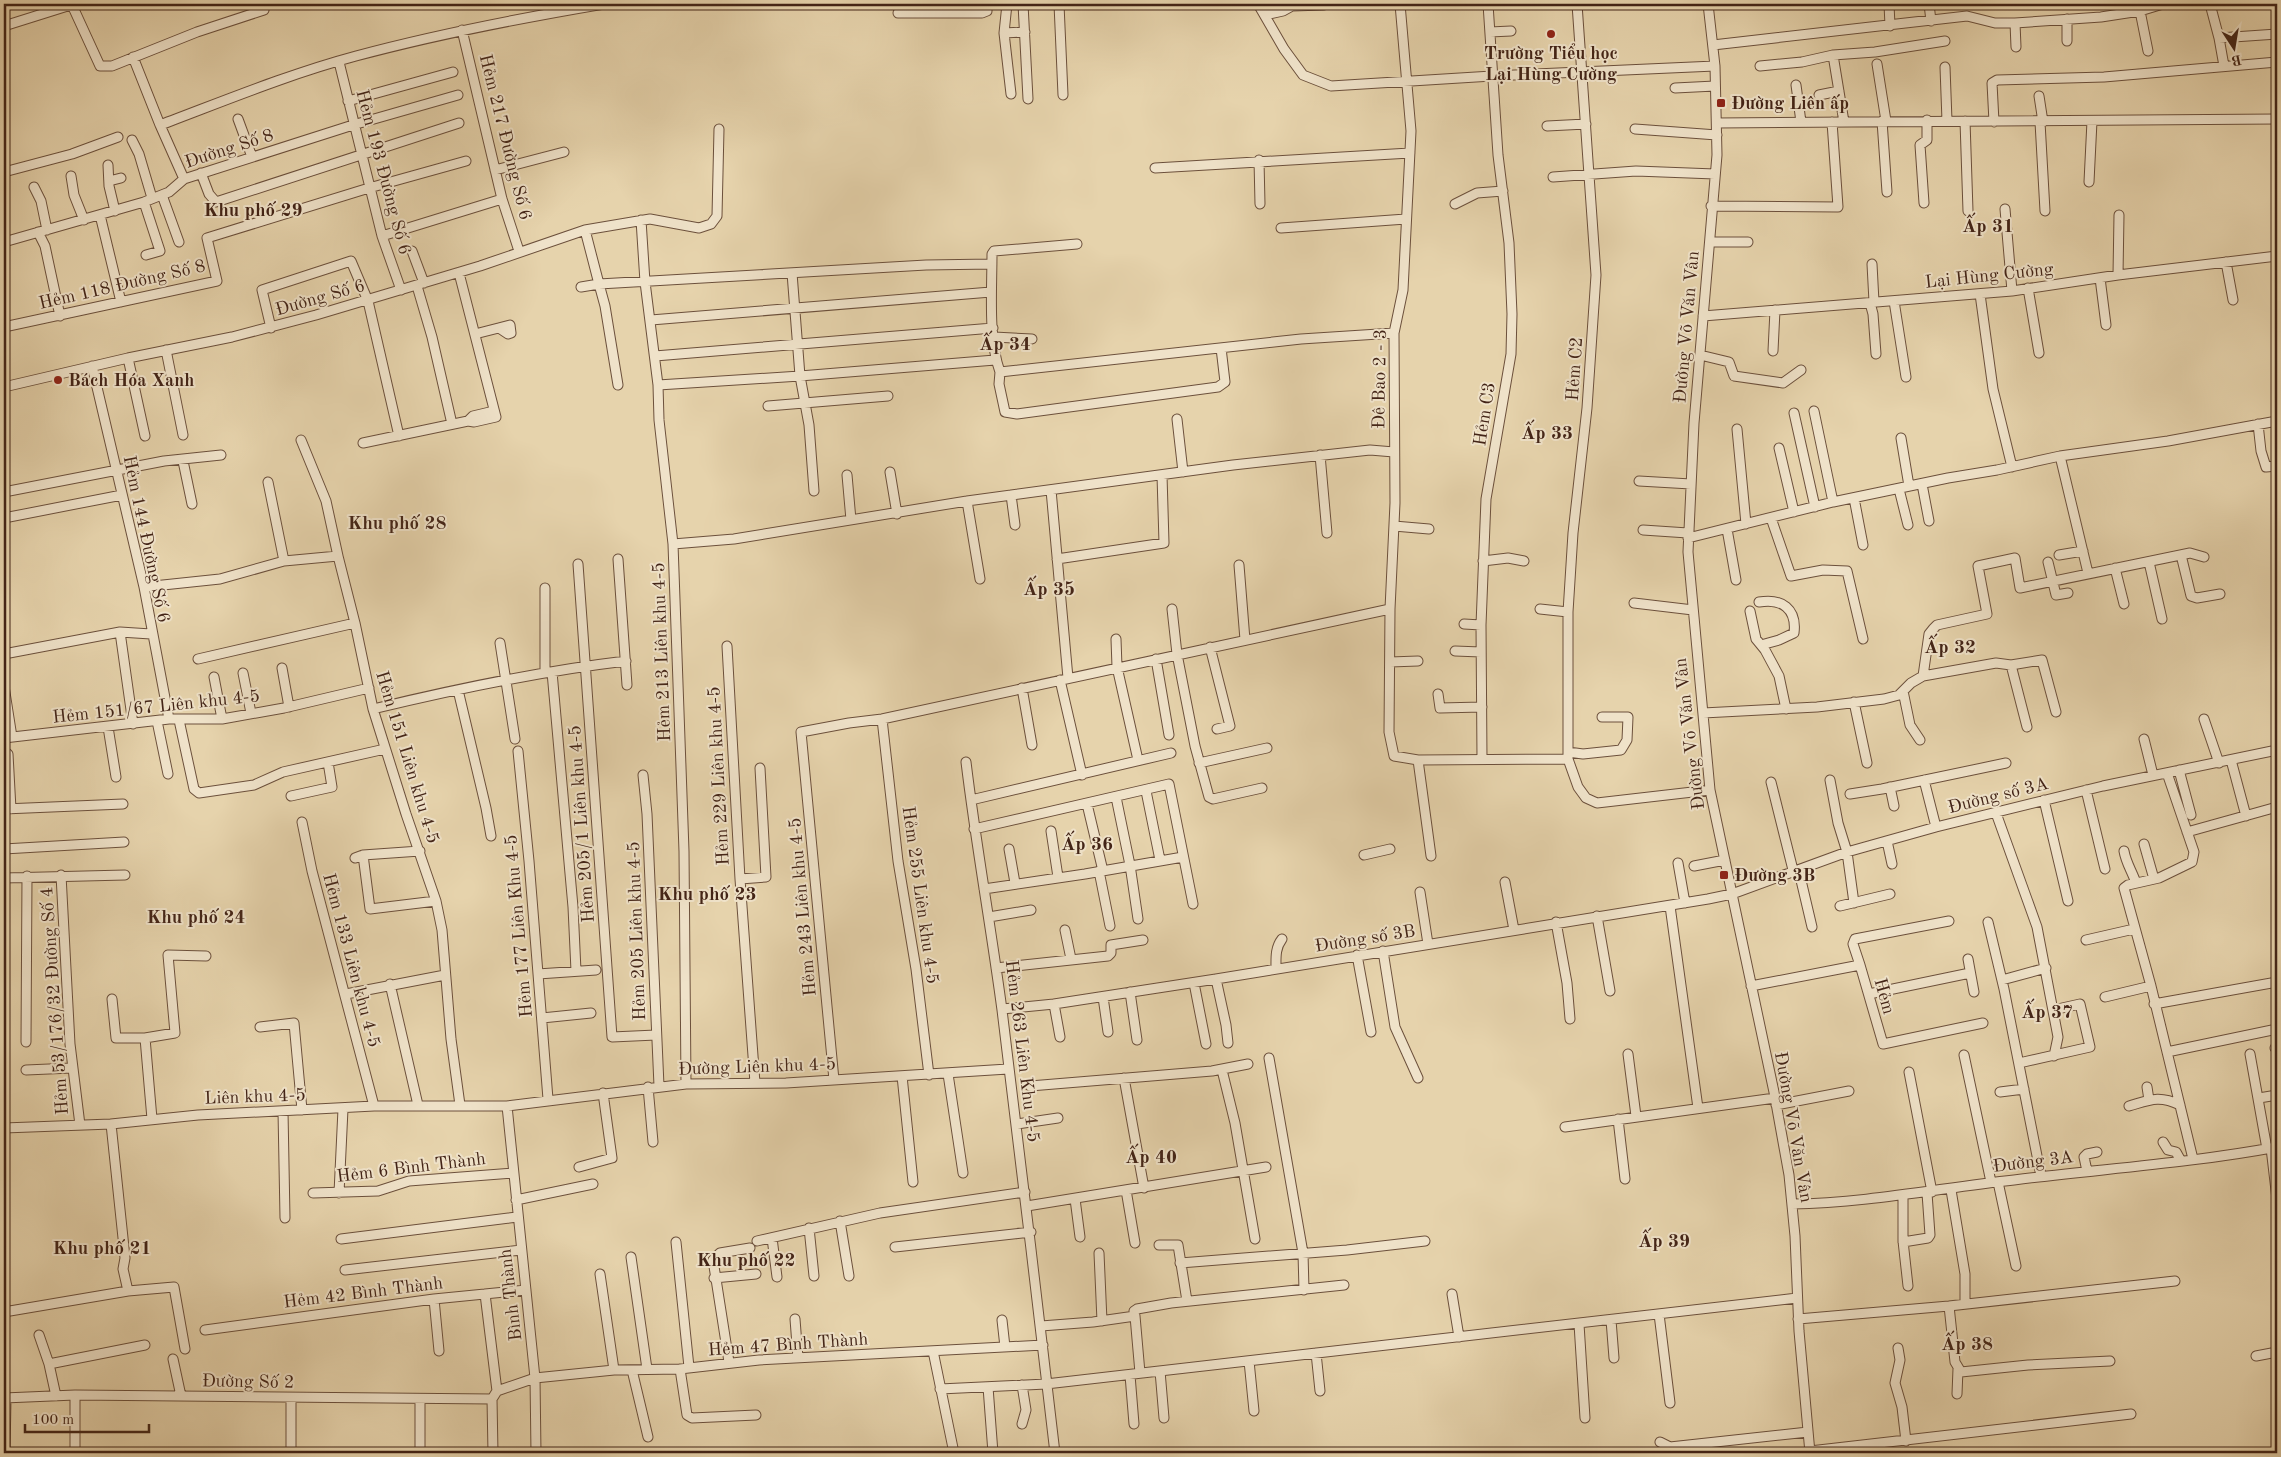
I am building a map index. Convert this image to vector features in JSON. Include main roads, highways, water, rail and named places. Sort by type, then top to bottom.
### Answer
[{"type":"place","name":"Trường Tiểu học Lại Hùng Cường","points":[[1551,34]]},
{"type":"place","name":"Đường Liên ấp","points":[[1721,103]]},
{"type":"place","name":"Bách Hóa Xanh","points":[[58,380]]},
{"type":"place","name":"Đường 3B","points":[[1724,875]]},
{"type":"district","name":"Khu phố 29","points":[[253,209]]},
{"type":"district","name":"Ấp 31","points":[[1988,225]]},
{"type":"district","name":"Ấp 34","points":[[1005,343]]},
{"type":"district","name":"Ấp 33","points":[[1547,432]]},
{"type":"district","name":"Khu phố 28","points":[[397,522]]},
{"type":"district","name":"Ấp 35","points":[[1049,588]]},
{"type":"district","name":"Ấp 32","points":[[1950,646]]},
{"type":"district","name":"Ấp 36","points":[[1087,843]]},
{"type":"district","name":"Khu phố 23","points":[[707,893]]},
{"type":"district","name":"Khu phố 24","points":[[196,916]]},
{"type":"district","name":"Ấp 37","points":[[2047,1011]]},
{"type":"district","name":"Ấp 40","points":[[1151,1156]]},
{"type":"district","name":"Ấp 39","points":[[1664,1240]]},
{"type":"district","name":"Khu phố 21","points":[[102,1247]]},
{"type":"district","name":"Khu phố 22","points":[[746,1259]]},
{"type":"district","name":"Ấp 38","points":[[1967,1343]]}]
